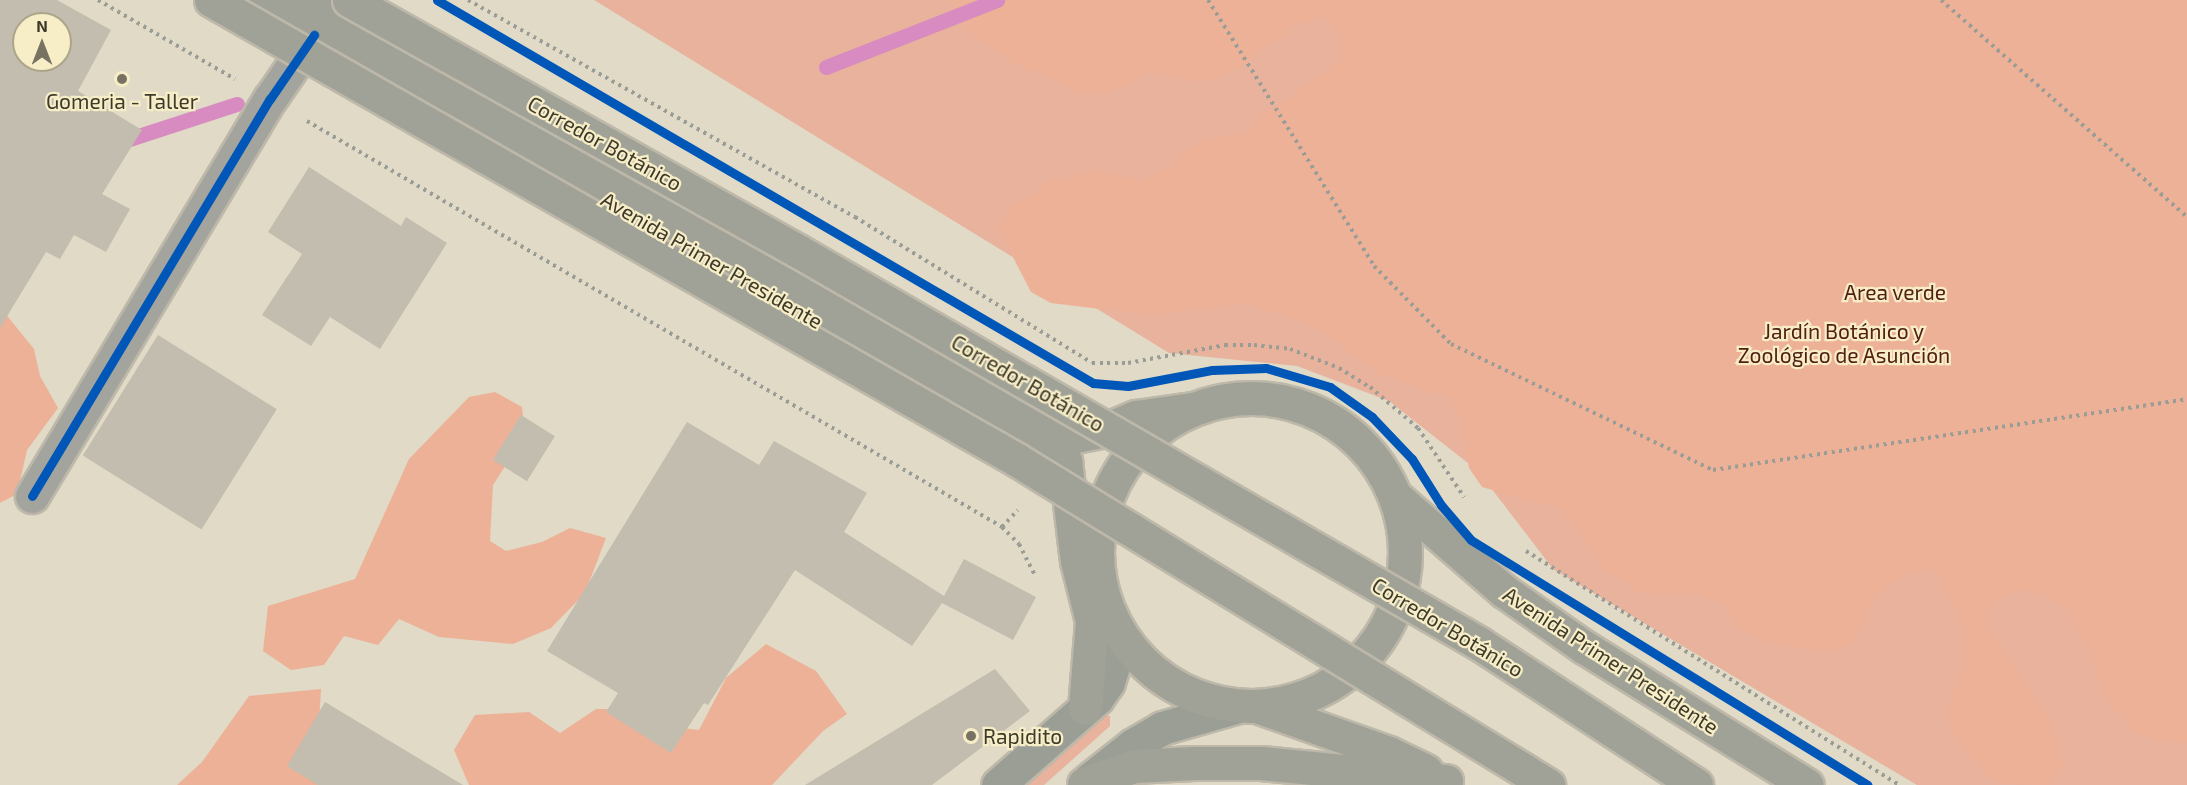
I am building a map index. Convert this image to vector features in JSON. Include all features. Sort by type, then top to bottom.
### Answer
[{"type":"highway","points":[[211,0],[1017,460],[1548,785]]},
{"type":"highway","name":"Avenida Primer Presidente","points":[[252,0],[1065,461],[1087,565],[1107,612],[1129,648],[1159,677],[1197,697],[1247,706],[1389,753],[1449,783]]},
{"type":"highway","name":"Avenida Primer Presidente","points":[[302,0],[1075,436],[1105,430],[1136,417],[1193,409],[1233,398],[1274,399],[1314,410],[1349,432],[1377,462],[1397,498],[1407,546],[1401,594],[1381,638],[1348,674],[1305,697],[1247,706]]},
{"type":"highway","name":"Corredor Botánico","points":[[349,0],[798,250],[1480,644],[1696,785]]},
{"type":"highway","name":"Avenida Primer Presidente","points":[[1087,565],[1108,491],[1124,465],[1158,428],[1193,409]]},
{"type":"highway","name":"Avenida Primer Presidente","points":[[1397,498],[1504,591],[1584,647],[1807,785]]},
{"type":"highway","points":[[1085,708],[1092,621],[1087,565]]},
{"type":"highway","points":[[1084,784],[1134,766],[1194,763],[1261,763],[1449,783]]},
{"type":"main road","points":[[998,785],[1085,708],[1102,690],[1112,669],[1107,612]]},
{"type":"main road","points":[[1084,784],[1133,745],[1162,728],[1247,706]]},
{"type":"street","points":[[32,496],[270,99],[314,35]]},
{"type":"path","points":[[98,0],[1002,527],[1019,544],[1040,585]]},
{"type":"path","points":[[1208,0],[1374,266],[1450,344],[1713,470],[2187,399]]},
{"type":"path","points":[[1941,0],[2187,217]]},
{"type":"green space","name":"Jardín Botánico y Zoológico de Asunción","points":[[594,0],[2187,0],[2187,785],[1917,785],[1553,569],[1478,471],[1389,401],[1297,366],[1169,353]]},
{"type":"green space","name":"Jardín Botánico y Zoológico de Asunción","points":[[950,0],[2187,0],[2187,743],[2158,742],[2135,733],[2104,697],[2088,649],[2065,607],[2043,594],[2019,590],[1996,598],[1987,621],[2050,718],[2063,765],[2050,785],[2001,784],[1981,770],[1951,733],[1948,708],[1963,663],[1963,638],[1956,612],[1934,569],[1909,572],[1888,585],[1873,603],[1852,645],[1827,652],[1758,640],[1737,625],[1722,603],[1701,595],[1643,594],[1620,581],[1600,566],[1574,523],[1556,508],[1482,487],[1469,468],[1459,419],[1447,398],[1379,374],[1315,326],[1246,304],[1148,315],[1051,303],[1031,292],[997,226],[1012,206],[1051,181],[1095,169],[1140,180],[1163,171],[1199,140],[1245,132],[1259,113],[1281,104],[1338,62],[1340,35],[1323,18],[1299,24],[1242,66],[1220,77],[1196,82],[1149,72],[1128,85],[1105,93],[1078,93],[1012,62],[972,35]]},
{"type":"green space","points":[[0,307],[34,349],[40,376],[58,408],[27,450],[17,494],[0,503]]},
{"type":"green space","points":[[495,392],[522,407],[525,435],[493,485],[490,541],[506,551],[542,542],[570,528],[606,538],[585,593],[551,628],[513,644],[439,637],[399,619],[378,645],[344,636],[324,665],[291,670],[263,651],[268,606],[355,579],[409,459],[469,397]]},
{"type":"green space","points":[[766,644],[816,671],[847,714],[823,731],[772,785],[469,785],[454,750],[475,715],[529,712],[560,733],[596,709],[633,709],[666,726],[699,730],[726,678]]},
{"type":"green space","points":[[321,689],[316,776],[329,785],[177,785],[202,762],[249,696]]},
{"type":"green space","points":[[1102,715],[1110,716],[1110,726],[1044,785],[1023,785]]},
{"type":"building","points":[[0,0],[57,0],[111,30],[78,91],[142,130],[102,194],[130,209],[106,252],[74,235],[60,259],[46,252],[0,328]]},
{"type":"building","points":[[309,167],[401,226],[406,217],[447,243],[380,349],[330,317],[311,346],[262,315],[302,254],[268,232]]},
{"type":"building","points":[[158,335],[277,409],[201,530],[83,455]]},
{"type":"building","points":[[521,415],[555,436],[527,481],[493,460]]},
{"type":"building","points":[[687,422],[759,465],[774,441],[867,493],[844,532],[944,596],[964,559],[1036,597],[1013,640],[942,603],[912,646],[795,570],[708,705],[704,703],[671,753],[606,712],[618,693],[547,651]]},
{"type":"building","points":[[995,669],[1030,711],[932,785],[805,785]]},
{"type":"building","points":[[325,702],[463,785],[318,785],[287,766]]},
{"type":"waterway","points":[[826,67],[997,0]]},
{"type":"waterway","points":[[120,142],[237,104]]},
{"type":"cycle path","points":[[437,0],[1093,383],[1128,386],[1212,370],[1266,368],[1330,387],[1372,417],[1412,459],[1441,505],[1471,540],[1867,785]]},
{"type":"cycle path","points":[[32,496],[270,99],[314,35]]},
{"type":"place","name":"Gomeria - Taller","points":[[122,79]]},
{"type":"place","name":"Rapidito","points":[[971,736]]},
{"type":"park label","name":"Area verde","points":[[1895,292]]}]
